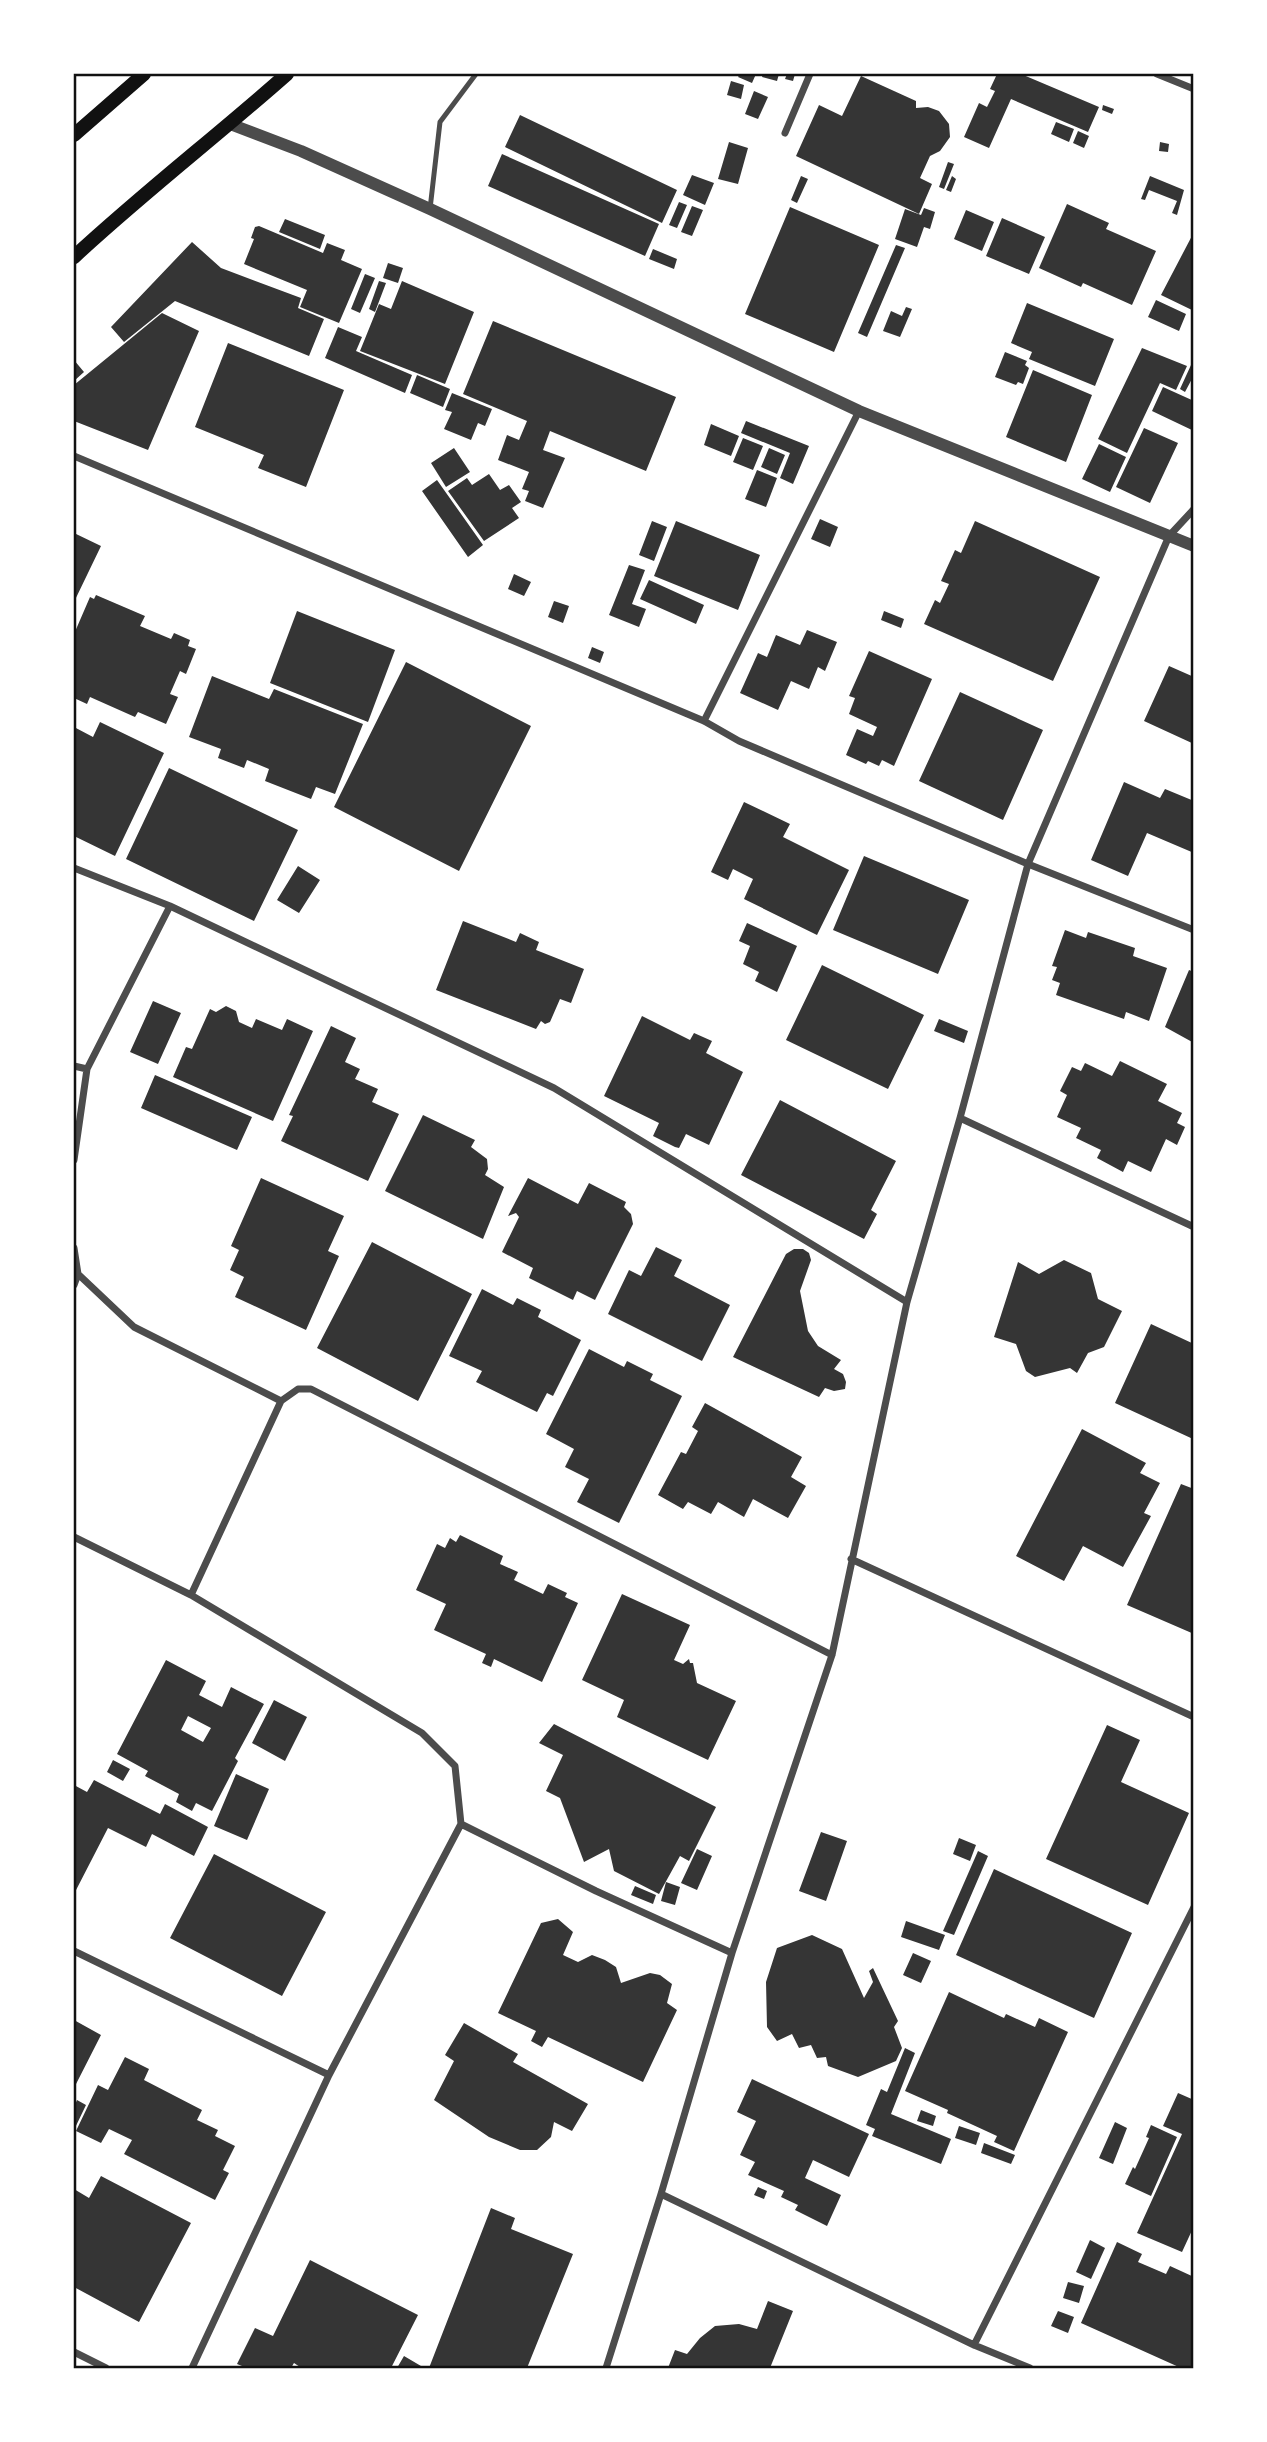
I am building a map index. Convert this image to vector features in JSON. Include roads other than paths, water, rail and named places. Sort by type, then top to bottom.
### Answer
[{"type":"main road","points":[[74,135],[144,74]]},
{"type":"main road","points":[[74,257],[133,203],[287,74]]},
{"type":"street","points":[[785,132],[810,74]]},
{"type":"street","points":[[1157,74],[1194,89]]},
{"type":"street","points":[[230,124],[301,151],[430,209],[859,411],[1194,546]]},
{"type":"street","points":[[704,721],[859,411]]},
{"type":"street","points":[[74,456],[704,721],[739,741],[1028,864],[1194,930]]},
{"type":"street","points":[[606,2368],[732,1953],[832,1655],[907,1302],[1028,864],[1169,536],[1194,509]]},
{"type":"street","points":[[74,868],[170,906],[554,1088],[907,1302]]},
{"type":"street","points":[[74,1160],[87,1069],[170,906]]},
{"type":"street","points":[[74,1066],[87,1069]]},
{"type":"street","points":[[960,1118],[1194,1227]]},
{"type":"street","points":[[74,1248],[78,1274],[74,1285]]},
{"type":"street","points":[[78,1274],[134,1327],[281,1401]]},
{"type":"street","points":[[191,1595],[281,1401],[298,1389],[311,1389],[832,1655]]},
{"type":"street","points":[[74,1537],[191,1595],[422,1733],[454,1766],[461,1824],[329,2075],[192,2368]]},
{"type":"street","points":[[851,1559],[1194,1717]]},
{"type":"street","points":[[461,1824],[596,1891],[732,1953]]},
{"type":"street","points":[[974,2345],[1194,1907]]},
{"type":"street","points":[[74,1951],[329,2075]]},
{"type":"street","points":[[661,2194],[974,2345],[1030,2368]]},
{"type":"street","points":[[74,2352],[106,2368]]},
{"type":"lane","points":[[430,209],[440,121],[476,74]]}]
